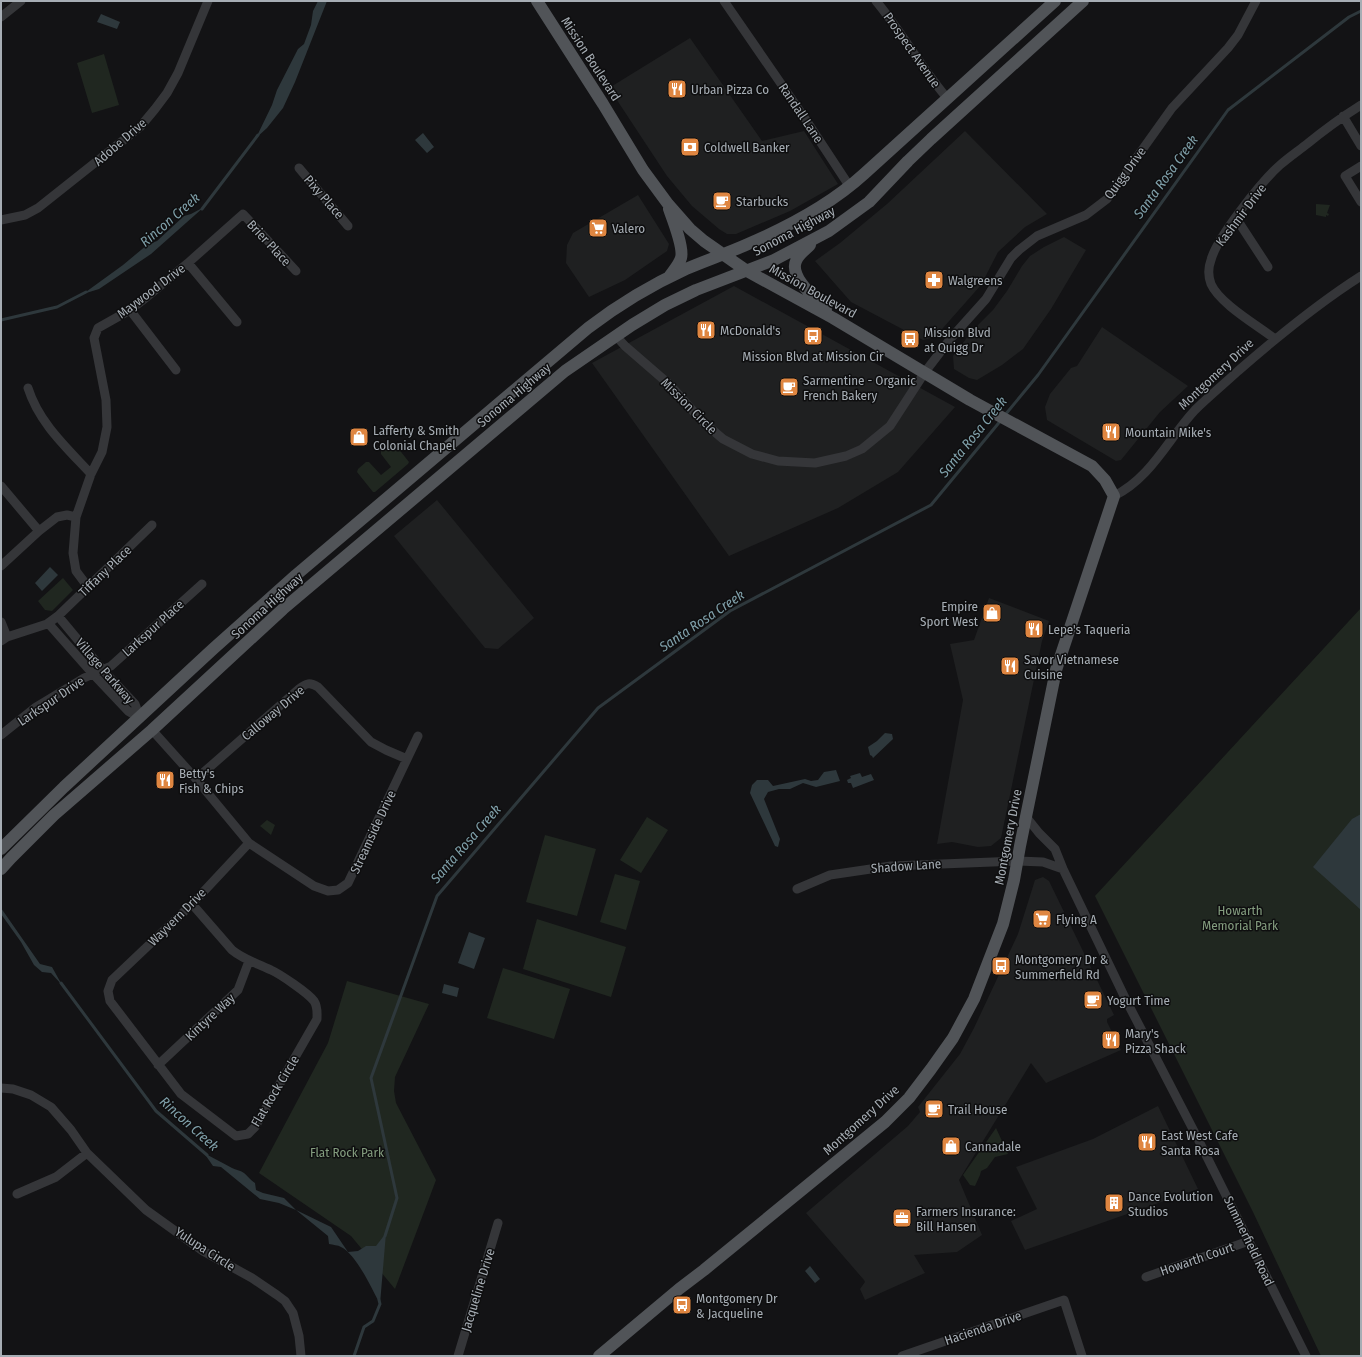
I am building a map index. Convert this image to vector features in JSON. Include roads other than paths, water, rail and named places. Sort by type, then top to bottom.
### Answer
[{"type":"main road","name":"Mission Boulevard","points":[[537,1],[643,170],[668,204],[690,229],[746,271],[833,318],[976,403],[1092,466],[1105,480],[1114,496]]},
{"type":"main road","name":"Sonoma Highway","points":[[1,848],[64,787],[296,574],[575,339],[618,307],[648,288],[795,222],[826,204],[850,187],[1055,1]]},
{"type":"main road","name":"Sonoma Highway","points":[[1,869],[54,815],[152,730],[308,587],[565,371],[632,325],[665,305],[696,290],[774,260],[818,237],[844,221],[870,202],[908,161],[931,139],[1083,1]]},
{"type":"main road","points":[[668,204],[682,255],[680,262],[668,278]]},
{"type":"main road","points":[[818,237],[797,258],[795,271],[799,280],[833,318]]},
{"type":"main road","name":"Montgomery Drive","points":[[599,1356],[879,1126],[909,1098],[953,1038],[974,999],[1004,924],[1027,818],[1056,670],[1114,496]]},
{"type":"main road","points":[[140,718],[152,730]]},
{"type":"street","points":[[1,17],[21,1]]},
{"type":"street","name":"Adobe Drive","points":[[1,220],[25,215],[38,208],[140,127],[167,93],[178,73],[208,1]]},
{"type":"street","name":"Randall Lane","points":[[724,1],[850,187]]},
{"type":"street","name":"Prospect Avenue","points":[[876,1],[891,19],[925,71],[948,99]]},
{"type":"street","name":"Quigg Drive","points":[[925,372],[986,299],[1011,258],[1019,250],[1037,236],[1086,215],[1107,199],[1172,108],[1229,47],[1238,35],[1256,1]]},
{"type":"street","name":"Kashmir Drive","points":[[1275,339],[1224,301],[1216,292],[1210,283],[1208,272],[1211,258],[1219,242],[1236,218],[1256,192],[1280,165],[1343,116],[1361,105]]},
{"type":"street","points":[[1343,116],[1361,146]]},
{"type":"street","points":[[1361,166],[1344,176],[1361,202]]},
{"type":"street","name":"Pixy Place","points":[[299,168],[348,226]]},
{"type":"street","name":"Maywood Drive","points":[[88,587],[76,571],[73,553],[76,517],[91,474],[102,452],[107,427],[106,400],[94,338],[98,328],[130,310],[188,263],[243,214]]},
{"type":"street","name":"Brier Place","points":[[243,214],[296,271]]},
{"type":"street","points":[[1236,218],[1268,267]]},
{"type":"street","points":[[188,263],[237,322]]},
{"type":"street","name":"Montgomery Drive","points":[[1114,496],[1134,484],[1150,468],[1195,411],[1275,339],[1342,288],[1361,276]]},
{"type":"street","points":[[1342,288],[1361,284]]},
{"type":"street","points":[[130,310],[176,370]]},
{"type":"street","name":"Mission Circle","points":[[616,336],[625,346],[670,385],[702,421],[723,439],[752,454],[778,461],[815,463],[846,456],[862,449],[890,426],[925,372]]},
{"type":"street","points":[[28,388],[32,400],[45,423],[91,474]]},
{"type":"street","points":[[1,486],[39,531]]},
{"type":"street","points":[[1,566],[39,531],[57,517],[67,515],[76,517]]},
{"type":"street","name":"Tiffany Place","points":[[4,639],[48,623],[58,616],[152,525]]},
{"type":"street","name":"Larkspur Place","points":[[103,670],[111,666],[202,584]]},
{"type":"street","name":"Village Parkway","points":[[58,616],[103,670],[136,704],[140,718]]},
{"type":"street","points":[[1,622],[4,639]]},
{"type":"street","name":"Village Parkway","points":[[48,623],[92,674],[128,711],[140,718]]},
{"type":"street","name":"Larkspur Drive","points":[[1,735],[36,707],[84,678],[103,670]]},
{"type":"street","name":"Calloway Drive","points":[[196,779],[304,684],[311,683],[318,687],[371,742],[407,759]]},
{"type":"street","name":"Streamside Drive","points":[[152,730],[196,779],[249,843],[314,886],[328,891],[338,890],[348,883],[418,736]]},
{"type":"street","name":"Summerfield Road","points":[[1027,818],[1055,849],[1063,869],[1127,1002],[1197,1137],[1306,1356]]},
{"type":"street","name":"Wayvern Drive","points":[[108,991],[112,980],[192,904],[249,843]]},
{"type":"street","points":[[1018,861],[1043,862],[1063,869]]},
{"type":"street","name":"Shadow Lane","points":[[797,888],[830,875],[891,866],[1018,861]]},
{"type":"street","name":"Flat Rock Circle","points":[[108,991],[110,1001],[181,1094],[236,1136],[248,1134],[255,1127],[317,1020],[318,1011],[314,1002],[305,993],[273,970],[249,961],[232,950],[192,904]]},
{"type":"street","name":"Kintyre Way","points":[[158,1065],[238,990],[249,961]]},
{"type":"street","name":"Yulupa Circle","points":[[1,1088],[13,1089],[31,1095],[51,1107],[71,1130],[87,1154],[146,1210],[203,1251],[252,1278],[285,1301],[293,1313],[302,1349],[301,1356]]},
{"type":"street","points":[[17,1194],[56,1177],[87,1154]]},
{"type":"street","name":"Jacqueline Drive","points":[[458,1356],[498,1223]]},
{"type":"street","name":"Howarth Court","points":[[1146,1277],[1249,1242]]},
{"type":"street","name":"Hacienda Drive","points":[[902,1356],[1064,1300],[1082,1356]]},
{"type":"waterway","name":"Santa Rosa Creek","points":[[1005,415],[1038,375],[1228,110],[1349,17],[1361,11]]},
{"type":"waterway","name":"Rincon Creek","points":[[202,209],[258,135]]},
{"type":"waterway","name":"Rincon Creek","points":[[1,320],[57,307],[86,292]]},
{"type":"waterway","name":"Santa Rosa Creek","points":[[385,1236],[397,1198],[371,1078],[437,896],[598,708],[730,611],[931,505],[1002,419]]},
{"type":"waterway","name":"Rincon Creek","points":[[61,983],[156,1111],[207,1155]]},
{"type":"waterway","name":"Santa Rosa Creek","points":[[354,1356],[364,1327],[373,1321],[380,1304],[379,1300]]},
{"type":"place","name":"Urban Pizza Co","points":[[677,89]]},
{"type":"place","name":"Coldwell Banker","points":[[690,147]]},
{"type":"place","name":"Starbucks","points":[[722,201]]},
{"type":"place","name":"Valero","points":[[598,228]]},
{"type":"place","name":"Walgreens","points":[[934,280]]},
{"type":"place","name":"McDonald's","points":[[706,330]]},
{"type":"place","name":"Mission Blvd at Mission Cir","points":[[813,336]]},
{"type":"place","name":"Mission Blvd at Quigg Dr","points":[[910,339]]},
{"type":"place","name":"Sarmentine - Organic French Bakery","points":[[789,387]]},
{"type":"place","name":"Mountain Mike's","points":[[1111,432]]},
{"type":"place","name":"Lafferty & Smith Colonial Chapel","points":[[359,437]]},
{"type":"place","name":"Empire Sport West","points":[[992,613]]},
{"type":"place","name":"Lepe's Taqueria","points":[[1034,629]]},
{"type":"place","name":"Savor Vietnamese Cuisine","points":[[1010,666]]},
{"type":"place","name":"Betty's Fish & Chips","points":[[165,780]]},
{"type":"place","name":"Flying A","points":[[1042,919]]},
{"type":"place","name":"Montgomery Dr & Summerfield Rd","points":[[1001,966]]},
{"type":"place","name":"Yogurt Time","points":[[1093,1000]]},
{"type":"place","name":"Mary's Pizza Shack","points":[[1111,1040]]},
{"type":"place","name":"Trail House","points":[[934,1109]]},
{"type":"place","name":"East West Cafe Santa Rosa","points":[[1147,1142]]},
{"type":"place","name":"Cannadale","points":[[951,1146]]},
{"type":"place","name":"Dance Evolution Studios","points":[[1114,1203]]},
{"type":"place","name":"Farmers Insurance: Bill Hansen","points":[[902,1218]]},
{"type":"place","name":"Montgomery Dr & Jacqueline","points":[[682,1305]]},
{"type":"park label","name":"Howarth Memorial Park","points":[[1240,918]]},
{"type":"park label","name":"Flat Rock Park","points":[[347,1152]]}]
